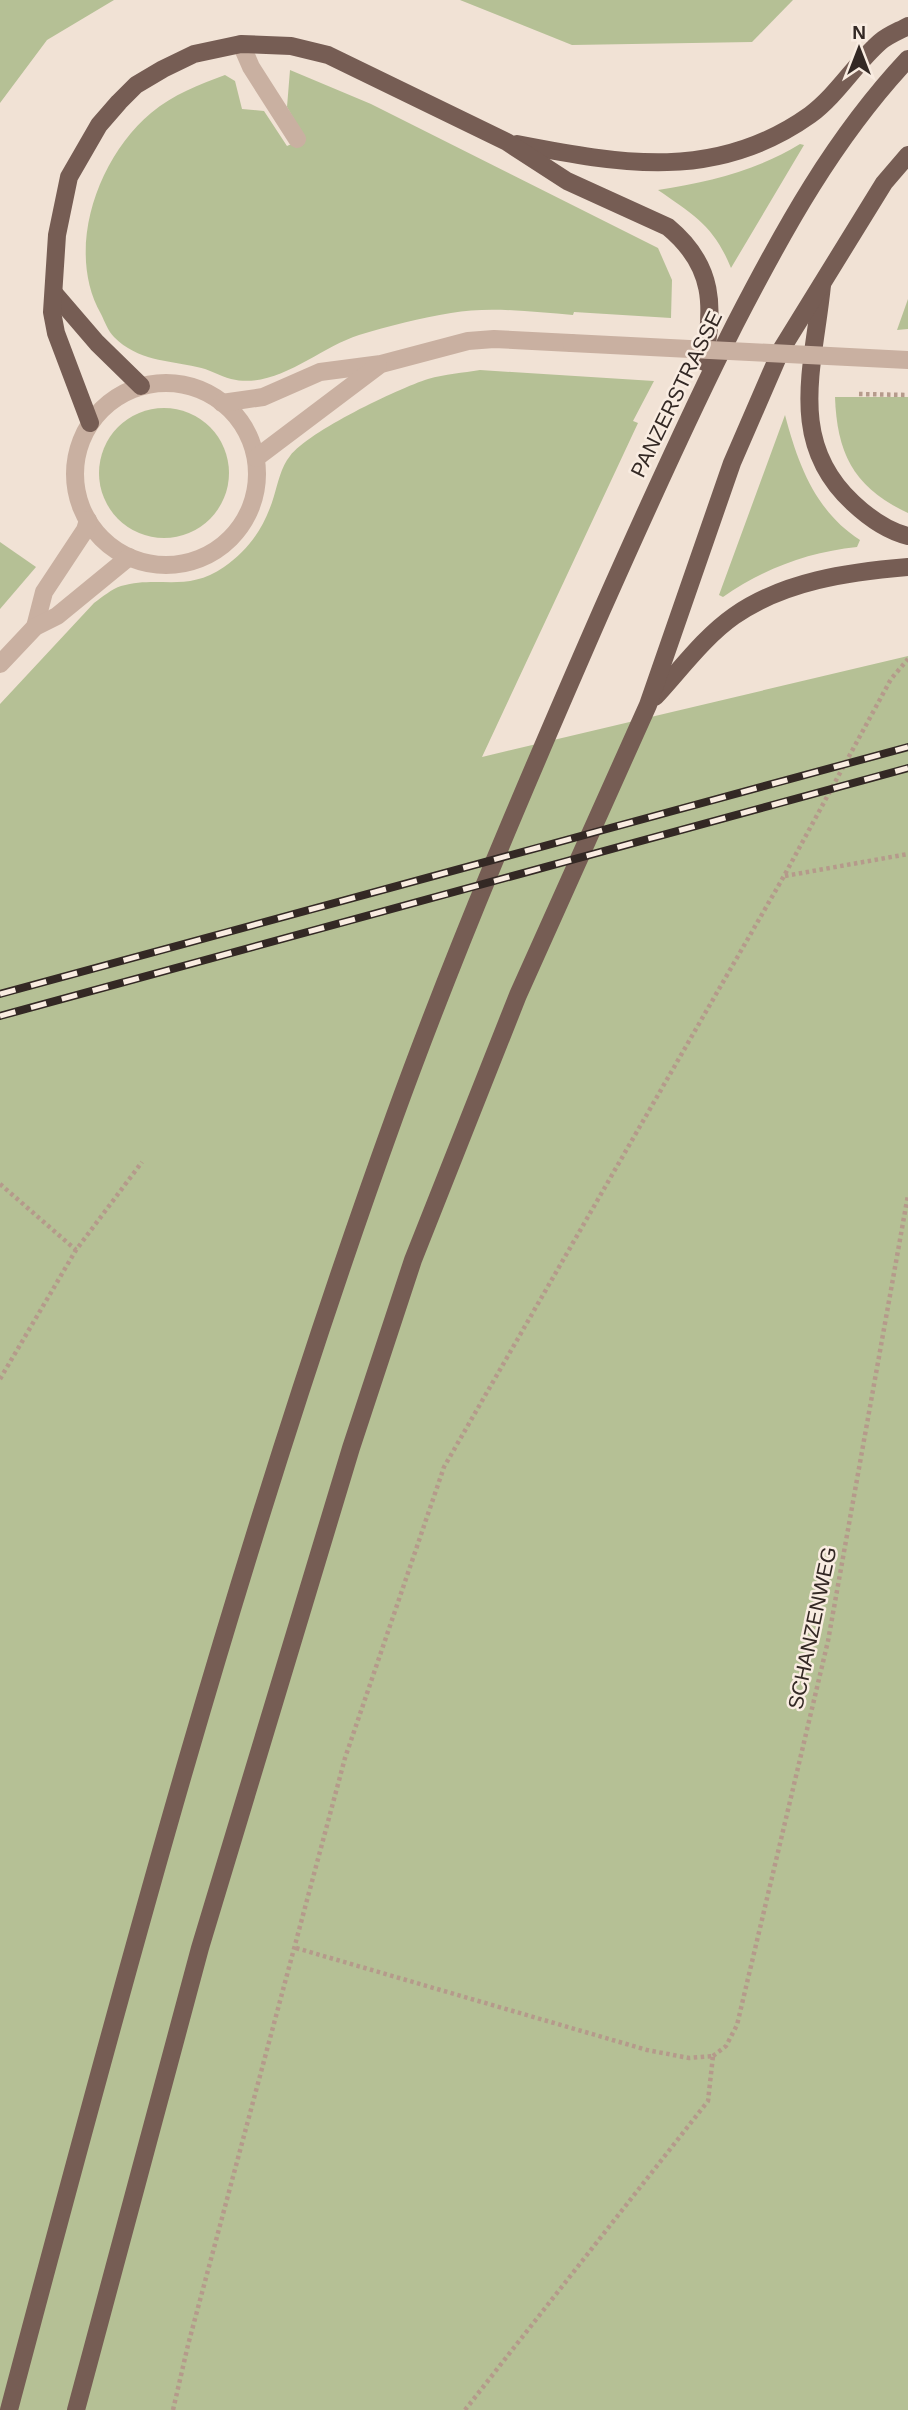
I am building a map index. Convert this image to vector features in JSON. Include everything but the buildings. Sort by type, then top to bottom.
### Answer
[{"type":"main road","points":[[507,142],[610,162],[666,164],[738,150],[776,135],[811,114],[882,40],[908,26]]},
{"type":"main road","points":[[90,423],[56,333],[53,265],[67,187],[81,152],[99,125],[136,85],[194,54],[240,44],[291,46],[328,54],[507,142],[567,181],[668,227],[682,239],[707,279],[710,298],[709,337],[703,368],[684,426]]},
{"type":"main road","name":"PANZERSTRASSE","points":[[9,2410],[101,2060],[269,1490],[393,1122],[462,937],[530,775],[684,426],[782,233],[846,132],[908,59]]},
{"type":"main road","points":[[76,2410],[204,1935],[351,1448],[414,1260],[517,995],[648,705],[732,463],[781,350],[884,183],[908,155]]},
{"type":"main road","points":[[823,278],[809,396],[810,430],[816,453],[832,484],[869,519],[908,536]]},
{"type":"main road","points":[[54,293],[97,343],[141,386]]},
{"type":"main road","points":[[648,705],[698,649],[733,617],[768,596],[803,583],[866,571],[908,567]]},
{"type":"street","points":[[240,44],[251,67],[297,139]]},
{"type":"street","points":[[222,403],[263,397],[320,372],[381,364],[468,341],[494,339],[908,360]]},
{"type":"street","points":[[256,458],[381,364]]},
{"type":"street","points":[[171,383],[201,389],[222,403],[246,429],[256,458],[254,497],[237,532],[222,545],[187,562],[148,563],[129,557],[102,540],[88,520],[75,484],[77,451],[90,423],[113,400],[141,386],[171,383]]},
{"type":"street","points":[[35,627],[44,592],[85,530],[88,520]]},
{"type":"street","points":[[0,664],[35,627],[57,616],[129,557]]},
{"type":"path","points":[[859,394],[908,395]]},
{"type":"path","points":[[173,2410],[195,2318],[345,1758],[444,1467],[784,876],[891,679],[908,659]]},
{"type":"path","points":[[784,876],[908,854]]},
{"type":"path","points":[[0,1378],[76,1250],[142,1161]]},
{"type":"path","points":[[0,1184],[76,1250]]},
{"type":"path","name":"SCHANZENWEG","points":[[713,2056],[726,2046],[737,2025],[828,1641],[908,1195]]},
{"type":"path","points":[[296,1948],[647,2050],[689,2058],[713,2056],[708,2101],[465,2410]]},
{"type":"green space","points":[[0,0],[114,0],[47,40],[0,103]]},
{"type":"green space","points":[[460,0],[793,0],[752,42],[572,45]]},
{"type":"green space","points":[[290,70],[371,104],[658,248],[672,280],[671,318],[496,310],[451,313],[359,335],[281,373],[248,381],[153,358],[123,345],[112,335],[101,314],[91,289],[86,262],[92,207],[115,155],[132,132],[168,100],[225,75],[235,81],[242,109],[264,111],[287,146],[305,138],[287,107]]},
{"type":"green space","points":[[800,144],[804,145],[731,268],[710,231],[658,190],[731,174]]},
{"type":"green space","points":[[908,299],[908,329],[897,330]]},
{"type":"green space","points":[[480,370],[654,381],[633,421],[638,423],[482,757],[908,656],[908,2410],[0,2410],[0,704],[94,603],[111,591],[135,583],[185,582],[198,579],[211,575],[233,560],[249,545],[261,527],[287,460],[315,435],[354,412],[414,384],[441,376]]},
{"type":"green space","points":[[835,397],[908,397],[908,513],[874,492],[852,467],[840,436]]},
{"type":"green space","points":[[164,408],[189,413],[210,427],[224,448],[229,473],[224,498],[210,519],[189,533],[164,538],[139,533],[118,519],[104,498],[99,473],[104,448],[118,427],[139,413]]},
{"type":"green space","points":[[785,415],[810,485],[831,515],[860,540],[857,547],[821,553],[770,570],[723,597],[719,595]]},
{"type":"green space","points":[[0,542],[36,567],[0,609]]},
{"type":"railway","points":[[0,994],[908,747]]},
{"type":"railway","points":[[0,1016],[908,768]]}]
